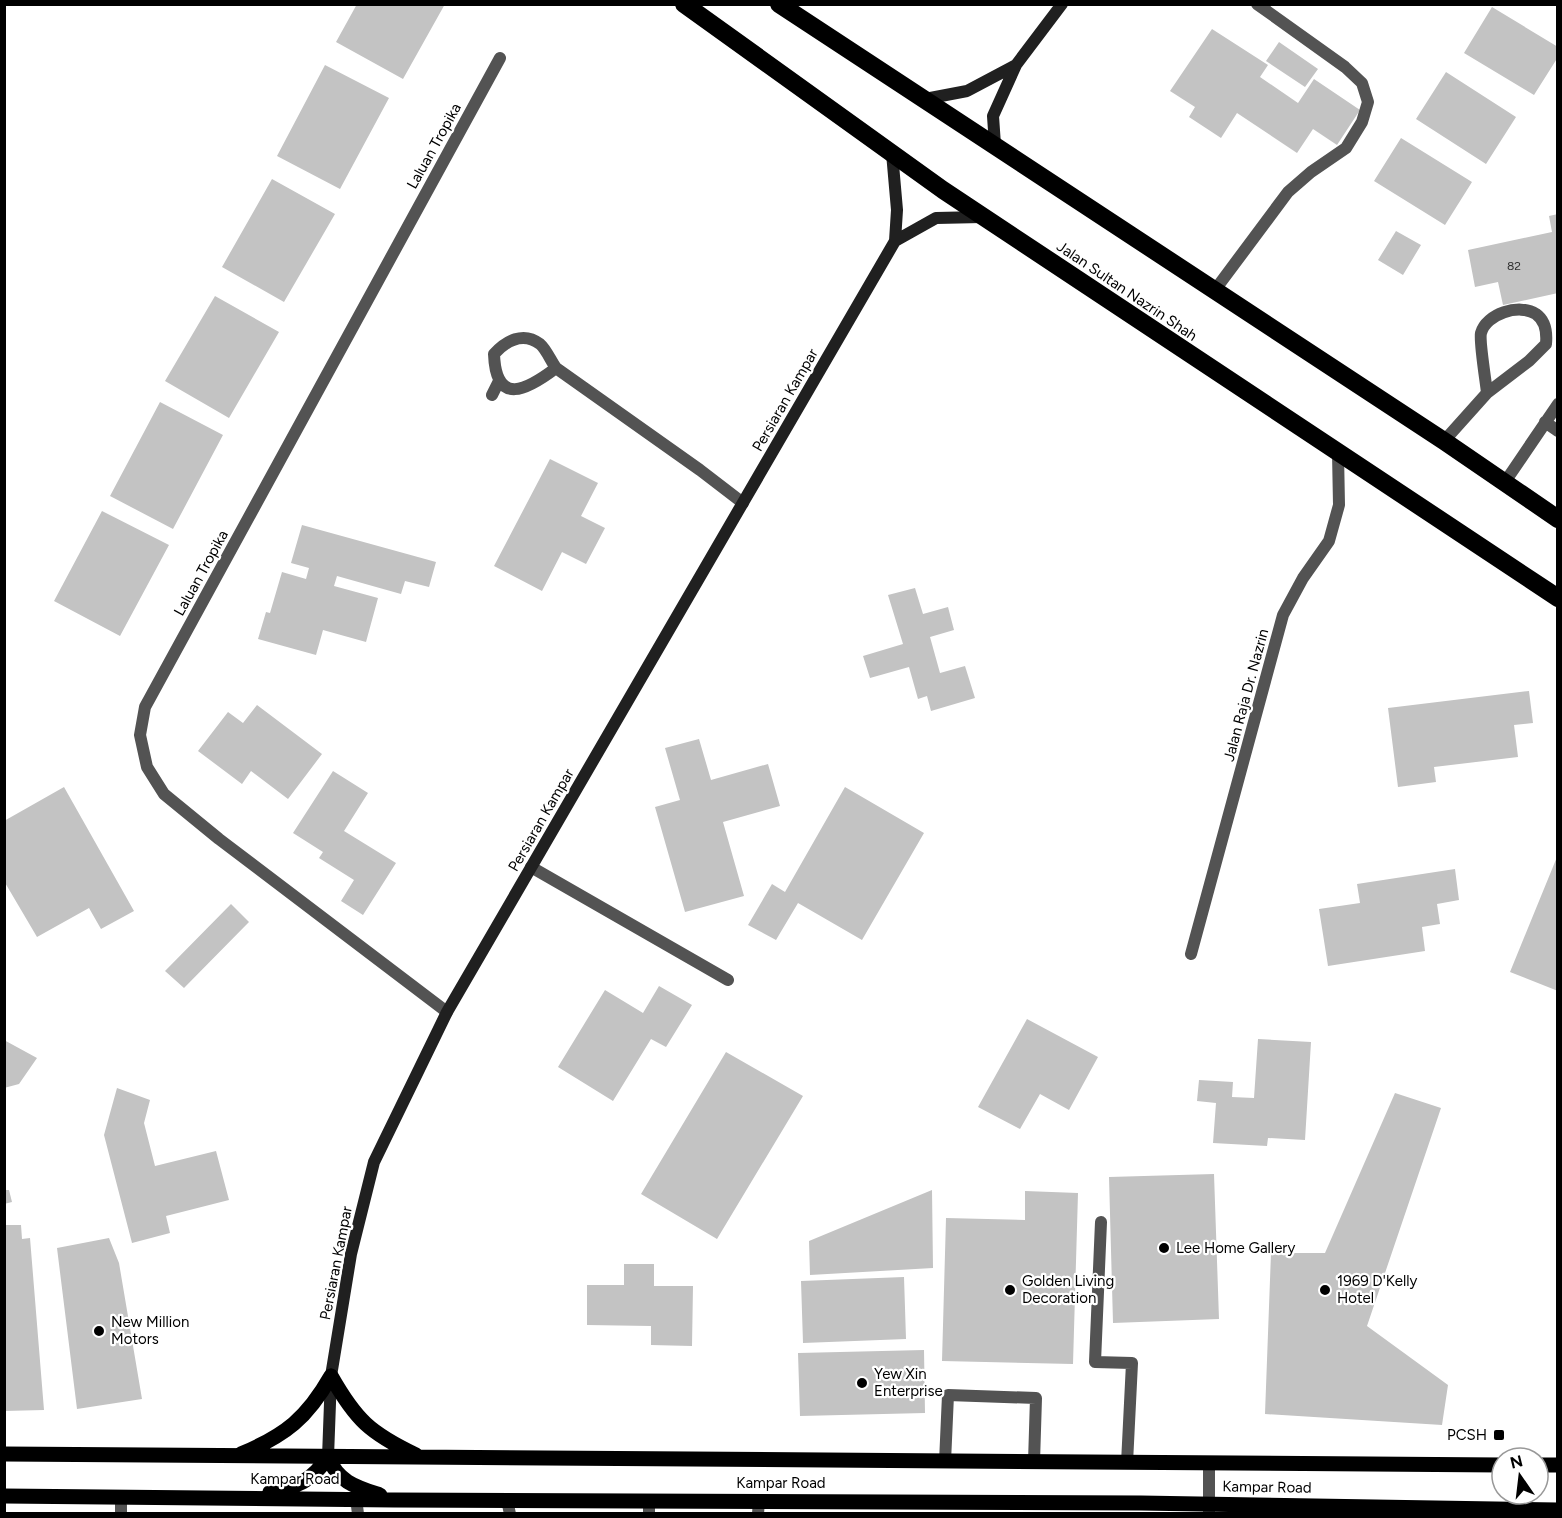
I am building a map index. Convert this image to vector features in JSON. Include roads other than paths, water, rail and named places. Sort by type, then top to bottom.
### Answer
[{"type":"highway","name":"Jalan Sultan Nazrin Shah","points":[[684,4],[983,217],[1557,598]]},
{"type":"highway","points":[[779,4],[1444,441],[1557,519]]},
{"type":"main road","points":[[232,1457],[274,1438],[299,1421],[317,1400],[331,1376],[351,1410],[367,1428],[422,1458]]},
{"type":"main road","name":"Kampar Road","points":[[4,1454],[1490,1465]]},
{"type":"main road","points":[[246,1497],[305,1481],[317,1473],[328,1457]]},
{"type":"main road","points":[[328,1457],[335,1473],[345,1481],[394,1500]]},
{"type":"main road","name":"Kampar Road","points":[[4,1496],[246,1497],[357,1506],[394,1500],[508,1507],[1557,1510]]},
{"type":"street","points":[[995,145],[993,116],[1016,65],[1062,4]]},
{"type":"street","points":[[1215,290],[1287,192],[1346,148],[1362,122],[1368,102],[1362,82],[1345,67],[1257,4]]},
{"type":"street","name":"Laluan Tropika","points":[[447,1012],[219,839],[164,794],[147,767],[140,735],[145,707],[500,58]]},
{"type":"street","points":[[925,99],[967,91],[1016,65]]},
{"type":"street","name":"Persiaran Kampar","points":[[328,1457],[331,1376],[351,1254],[374,1162],[447,1012],[895,241],[897,210],[892,153]]},
{"type":"street","points":[[895,241],[936,218],[983,217]]},
{"type":"street","points":[[1444,441],[1487,393],[1529,361],[1546,344],[1547,332],[1544,323],[1535,314],[1516,310],[1497,315],[1485,323],[1480,335],[1487,393]]},
{"type":"street","points":[[556,368],[533,385],[521,389],[506,387],[499,381],[494,368],[494,354],[505,342],[524,337],[541,345],[556,368],[743,503]]},
{"type":"street","points":[[492,395],[499,381]]},
{"type":"street","points":[[1504,482],[1557,404]]},
{"type":"street","points":[[1545,422],[1557,431]]},
{"type":"street","name":"Jalan Raja Dr. Nazrin","points":[[1191,954],[1283,615],[1329,541],[1340,505],[1338,453]]},
{"type":"street","points":[[531,867],[728,980]]},
{"type":"street","points":[[1101,1222],[1095,1362],[1131,1363],[1127,1463]]},
{"type":"street","points":[[945,1462],[948,1395],[1036,1398],[1034,1462]]},
{"type":"street","points":[[1209,1463],[1209,1509]]},
{"type":"street","points":[[121,1496],[121,1514]]},
{"type":"place","name":"Lee Home Gallery","points":[[1164,1248]]},
{"type":"place","name":"Golden Living Decoration","points":[[1010,1290]]},
{"type":"place","name":"1969 D'Kelly Hotel","points":[[1325,1290]]},
{"type":"place","name":"New Million Motors","points":[[99,1331]]},
{"type":"place","name":"Yew Xin Enterprise","points":[[862,1383]]},
{"type":"place","name":"PCSH","points":[[1499,1435]]}]
